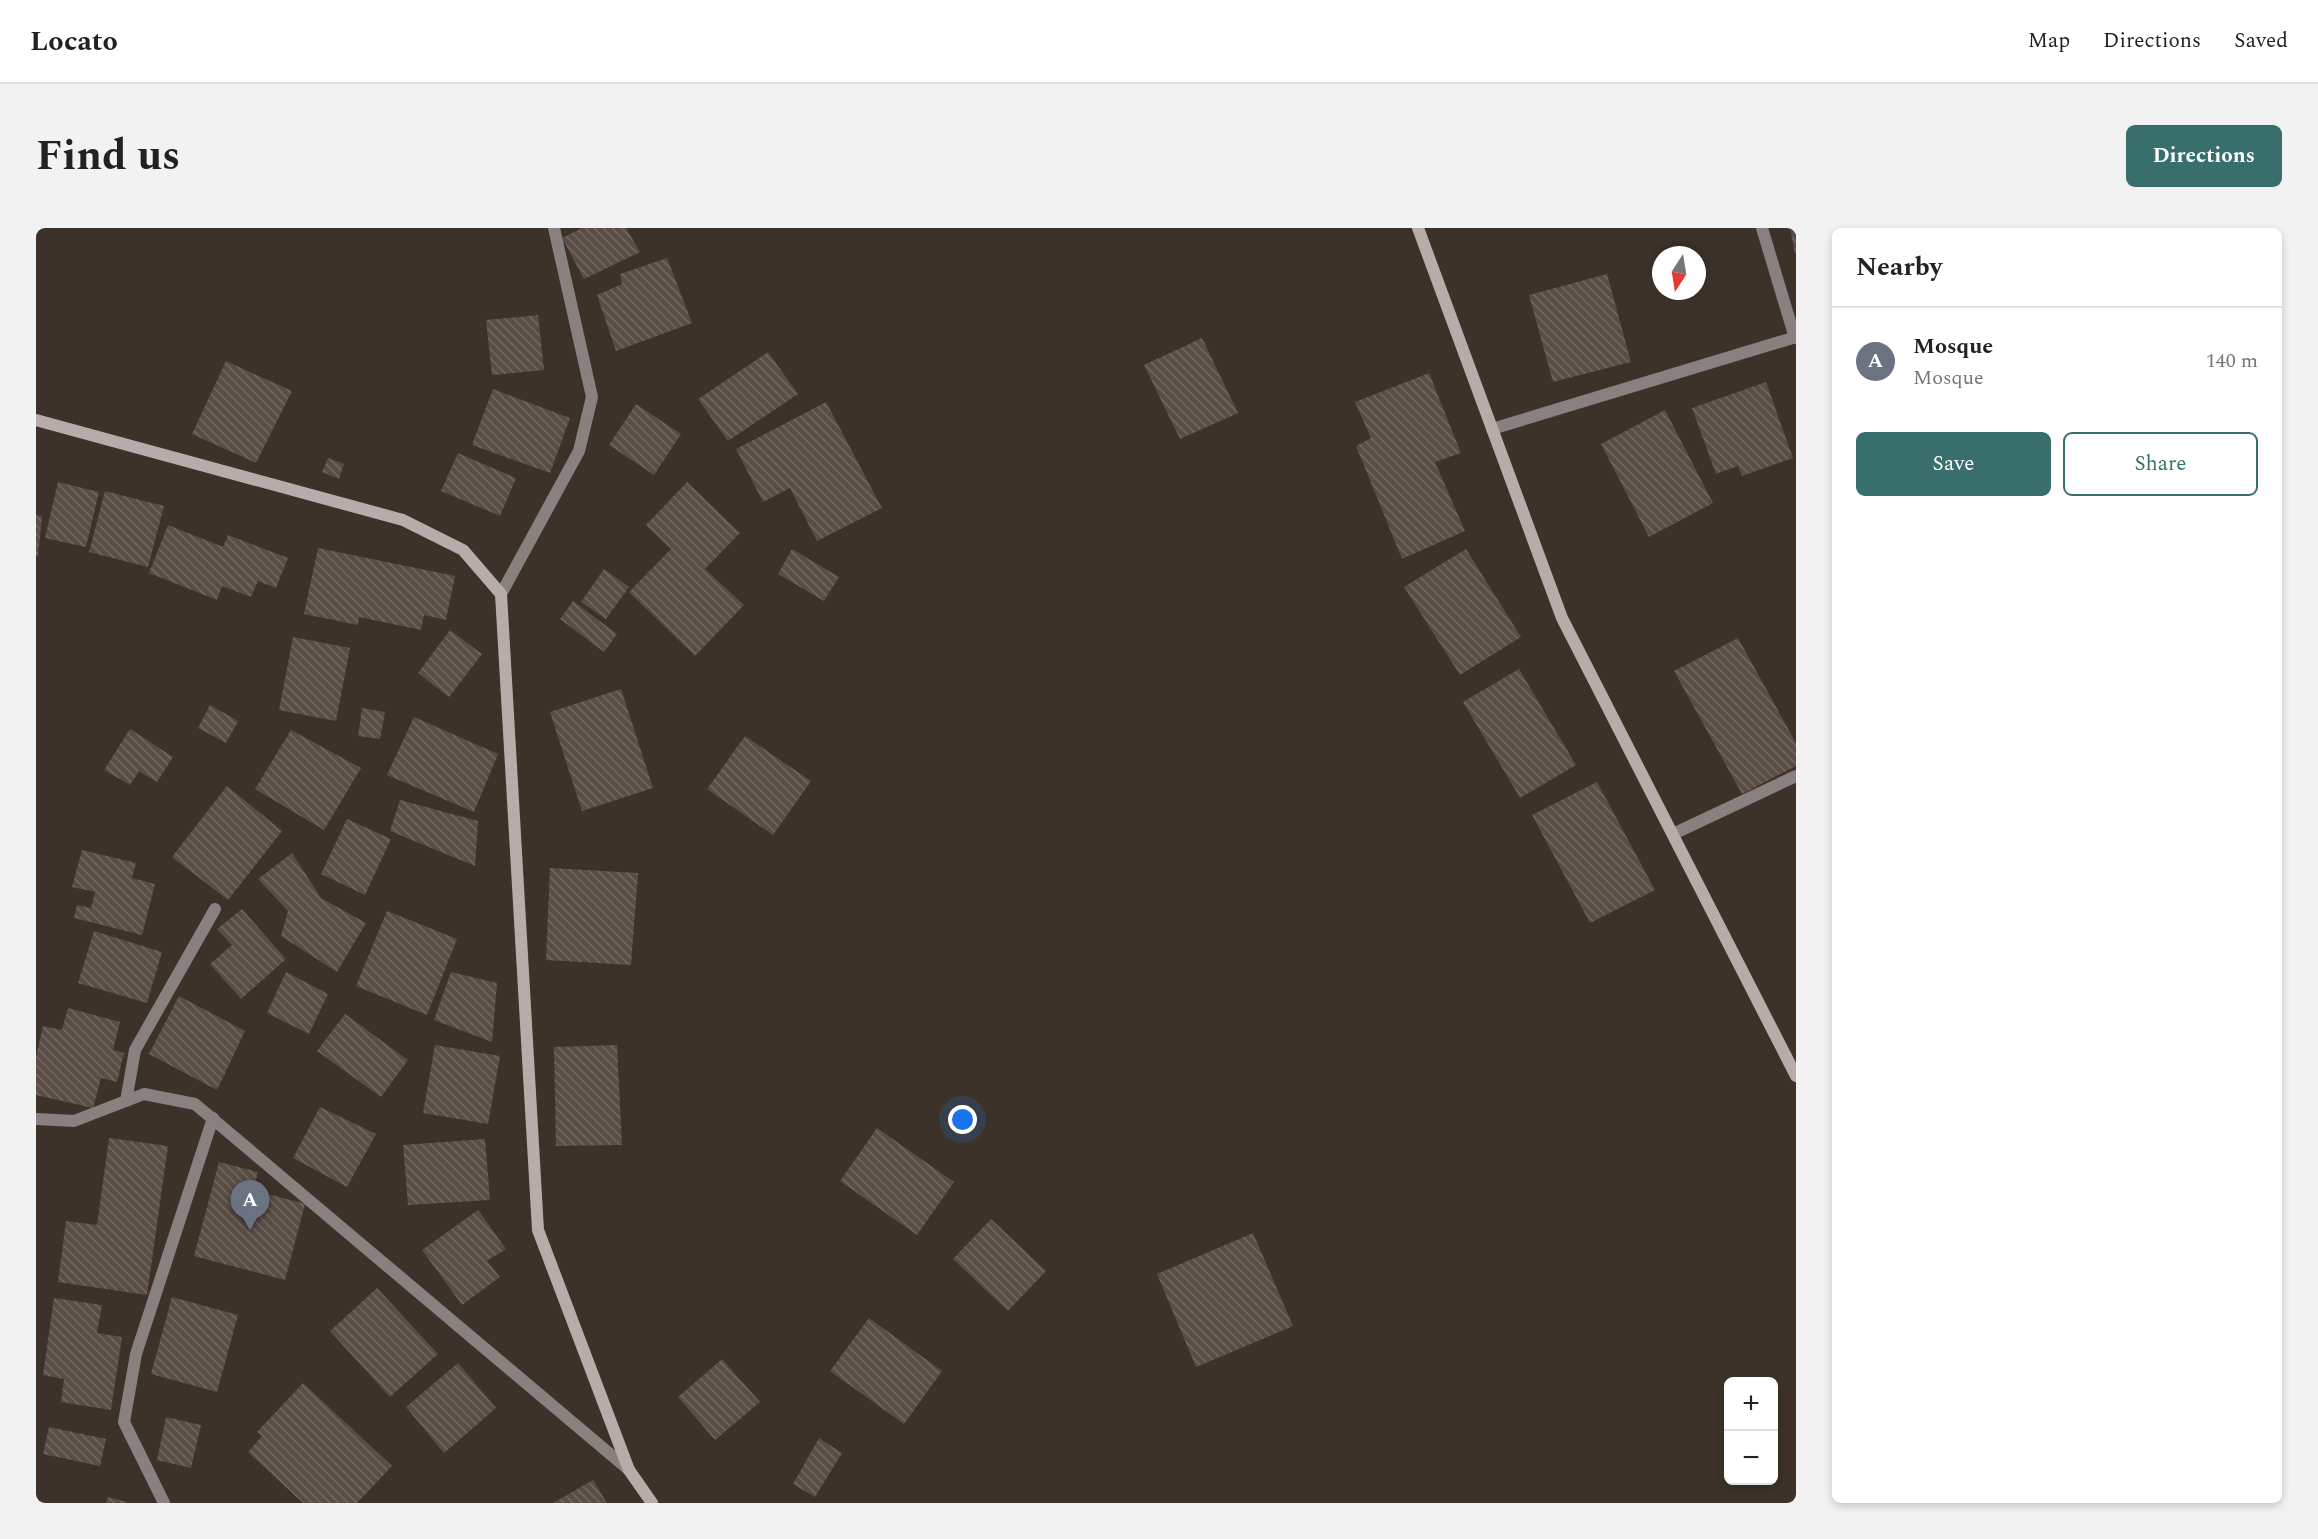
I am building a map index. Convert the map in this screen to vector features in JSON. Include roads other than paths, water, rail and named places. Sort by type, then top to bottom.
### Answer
[{"type":"street","points":[[554,228],[592,397],[579,451],[501,594],[538,1230],[629,1470],[652,1503]]},
{"type":"street","points":[[1418,228],[1562,618],[1673,834],[1791,1052],[1796,1076]]},
{"type":"street","points":[[1492,429],[1796,337],[1762,228]]},
{"type":"street","points":[[36,420],[403,520],[463,550],[501,594]]},
{"type":"street","points":[[1673,834],[1796,776]]},
{"type":"street","points":[[126,1101],[135,1050],[215,909]]},
{"type":"street","points":[[36,1119],[74,1121],[144,1094],[195,1104],[629,1470]]},
{"type":"street","points":[[164,1503],[124,1422],[136,1354],[213,1119]]},
{"type":"place","name":"Mosque","points":[[250,1230]]}]
